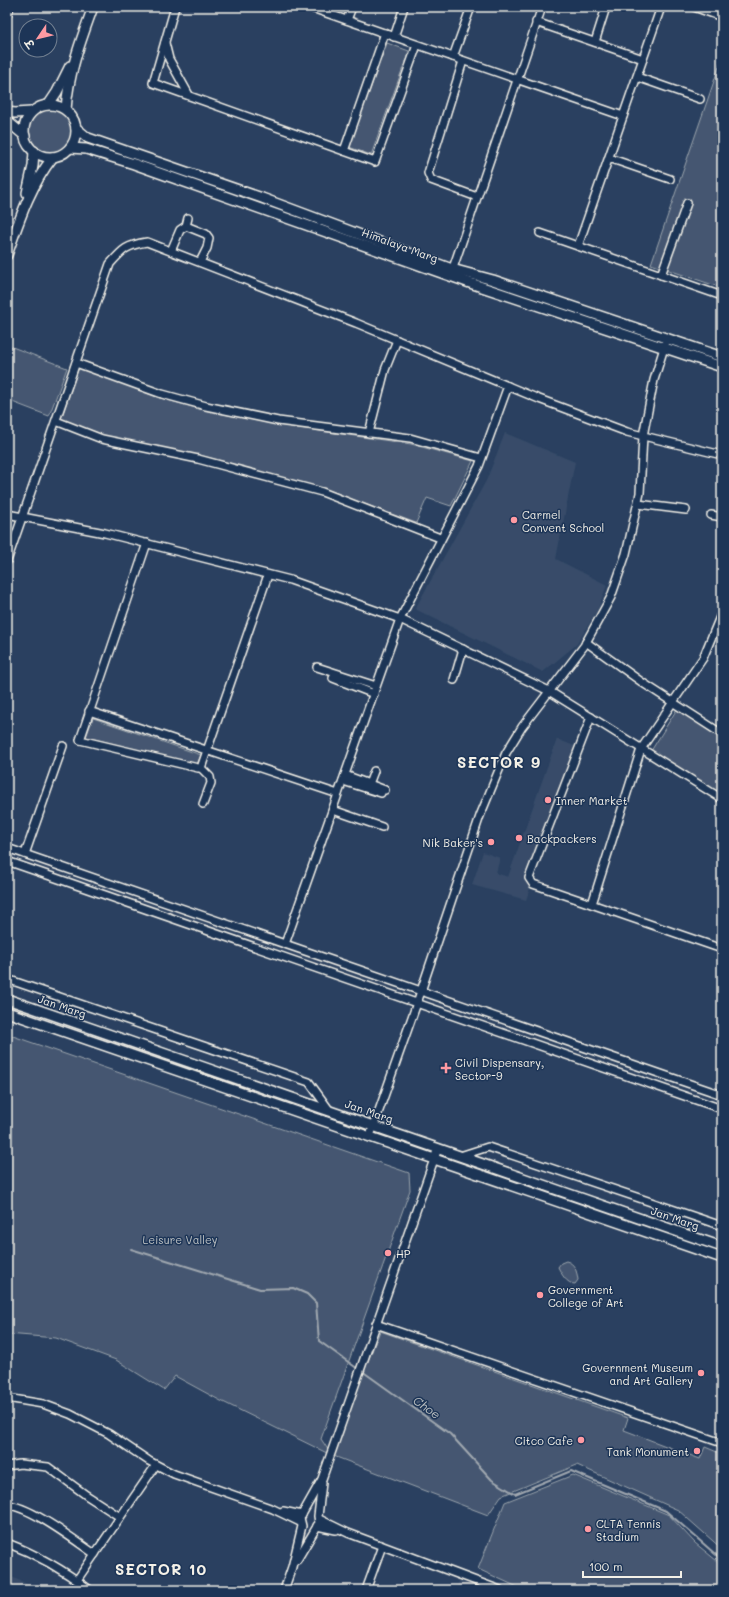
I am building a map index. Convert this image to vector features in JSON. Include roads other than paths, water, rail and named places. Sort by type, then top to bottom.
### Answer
[{"type":"main road","points":[[49,104],[57,92],[76,54],[93,7]]},
{"type":"main road","points":[[66,110],[67,95],[76,54]]},
{"type":"main road","points":[[49,104],[58,105],[66,110],[73,118],[76,128],[75,138],[70,148],[62,154],[53,157],[42,156],[34,151],[27,143],[24,131],[25,123],[31,112],[38,107],[49,104]]},
{"type":"main road","points":[[7,112],[15,114],[31,112]]},
{"type":"main road","points":[[7,121],[25,136]]},
{"type":"main road","name":"Himalaya Marg","points":[[76,128],[88,138],[262,198],[451,272],[493,280],[722,357]]},
{"type":"main road","name":"Himalaya Marg","points":[[70,148],[86,148],[451,272],[722,367]]},
{"type":"main road","points":[[25,206],[33,166],[34,151]]},
{"type":"main road","points":[[7,255],[25,206],[42,170],[53,157]]},
{"type":"main road","name":"Jan Marg","points":[[7,999],[722,1247]]},
{"type":"main road","name":"Jan Marg","points":[[7,1012],[722,1258]]},
{"type":"street","points":[[7,15],[10,7]]},
{"type":"street","points":[[174,7],[153,83],[375,162],[417,44]]},
{"type":"street","points":[[309,7],[623,116]]},
{"type":"street","points":[[347,20],[352,7]]},
{"type":"street","points":[[394,36],[404,7]]},
{"type":"street","points":[[453,57],[471,7]]},
{"type":"street","points":[[451,272],[542,7]]},
{"type":"street","points":[[595,42],[606,7]]},
{"type":"street","points":[[578,246],[661,7]]},
{"type":"street","points":[[694,7],[722,17]]},
{"type":"street","points":[[537,22],[643,59]]},
{"type":"street","points":[[344,151],[385,34]]},
{"type":"street","points":[[164,43],[169,59],[189,95]]},
{"type":"street","points":[[463,61],[428,173],[431,180],[477,196]]},
{"type":"street","points":[[637,77],[700,99]]},
{"type":"street","points":[[609,158],[670,179]]},
{"type":"street","points":[[661,275],[687,203]]},
{"type":"street","points":[[172,251],[180,230],[186,226],[188,218]]},
{"type":"street","points":[[186,226],[206,234],[209,238],[200,262]]},
{"type":"street","points":[[540,233],[722,296]]},
{"type":"street","points":[[7,561],[110,264],[120,252],[132,244],[146,242],[172,251],[397,340],[508,386],[627,432],[722,455]]},
{"type":"street","points":[[370,1136],[417,1003],[480,816],[497,774],[506,754],[522,727],[586,642],[611,597],[626,554],[638,504],[643,436],[654,380],[667,338]]},
{"type":"street","points":[[369,433],[385,370],[397,340]]},
{"type":"street","points":[[76,363],[162,394],[206,406],[278,421],[410,438],[481,458]]},
{"type":"street","points":[[285,944],[400,619],[481,458],[508,386]]},
{"type":"street","points":[[56,421],[102,439],[198,459],[322,492],[440,538]]},
{"type":"street","points":[[638,504],[686,510]]},
{"type":"street","points":[[7,514],[105,533],[290,580],[400,619],[549,691],[722,799]]},
{"type":"street","points":[[711,515],[722,517]]},
{"type":"street","points":[[147,543],[80,740],[201,768],[211,779],[211,783],[202,804]]},
{"type":"street","points":[[201,768],[268,575]]},
{"type":"street","points":[[592,904],[641,748],[674,703],[703,658],[722,613]]},
{"type":"street","points":[[586,642],[643,683],[722,734]]},
{"type":"street","points":[[454,680],[463,649]]},
{"type":"street","points":[[317,667],[376,686]]},
{"type":"street","points":[[333,678],[374,694]]},
{"type":"street","points":[[90,711],[338,794]]},
{"type":"street","points":[[591,717],[529,878],[533,884],[722,948]]},
{"type":"street","points":[[24,854],[63,746]]},
{"type":"street","points":[[369,784],[374,771]]},
{"type":"street","points":[[344,778],[369,784],[384,792],[344,778]]},
{"type":"street","points":[[333,810],[382,827]]},
{"type":"street","points":[[7,848],[722,1095]]},
{"type":"street","points":[[7,861],[722,1109]]},
{"type":"street","points":[[7,979],[309,1082],[330,1111]]},
{"type":"street","points":[[460,1156],[488,1147],[722,1226]]},
{"type":"street","points":[[285,1590],[292,1567],[302,1519],[322,1479],[438,1148]]},
{"type":"street","points":[[376,1324],[722,1444]]},
{"type":"street","points":[[7,1398],[43,1404],[70,1414],[109,1434],[174,1474],[302,1519],[308,1530],[316,1528],[348,1533]]},
{"type":"street","points":[[7,1466],[20,1464],[48,1467],[86,1495],[120,1517]]},
{"type":"street","points":[[77,1580],[156,1464]]},
{"type":"street","points":[[292,1567],[316,1528],[322,1479]]},
{"type":"street","points":[[7,1505],[14,1505],[28,1511],[95,1554]]},
{"type":"street","points":[[302,1519],[312,1512],[318,1517],[348,1533],[500,1590]]},
{"type":"street","points":[[7,1543],[25,1550],[77,1580],[90,1590]]},
{"type":"street","points":[[366,1590],[382,1546]]},
{"type":"waterway","name":"Choe","points":[[131,1249],[260,1289],[293,1288],[307,1294],[316,1303],[319,1341],[358,1369]]},
{"type":"waterway","name":"Choe","points":[[362,1371],[450,1434],[492,1480],[515,1494],[571,1471],[666,1511],[722,1560]]},
{"type":"place","name":"Carmel Convent School","points":[[514,520]]},
{"type":"place","name":"Inner Market","points":[[548,800]]},
{"type":"place","name":"Backpackers","points":[[519,838]]},
{"type":"place","name":"Nik Baker's","points":[[491,842]]},
{"type":"place","name":"Civil Dispensary, Sector-9","points":[[446,1068]]},
{"type":"place","name":"HP","points":[[388,1253]]},
{"type":"place","name":"Government College of Art","points":[[540,1295]]},
{"type":"place","name":"Government Museum and Art Gallery","points":[[701,1373]]},
{"type":"place","name":"Citco Cafe","points":[[581,1440]]},
{"type":"place","name":"Tank Monument","points":[[697,1451]]},
{"type":"place","name":"CLTA Tennis Stadium","points":[[588,1529]]},
{"type":"district","name":"SECTOR 9","points":[[499,762]]},
{"type":"district","name":"SECTOR 10","points":[[161,1569]]},
{"type":"park label","name":"Leisure Valley","points":[[180,1239]]}]
